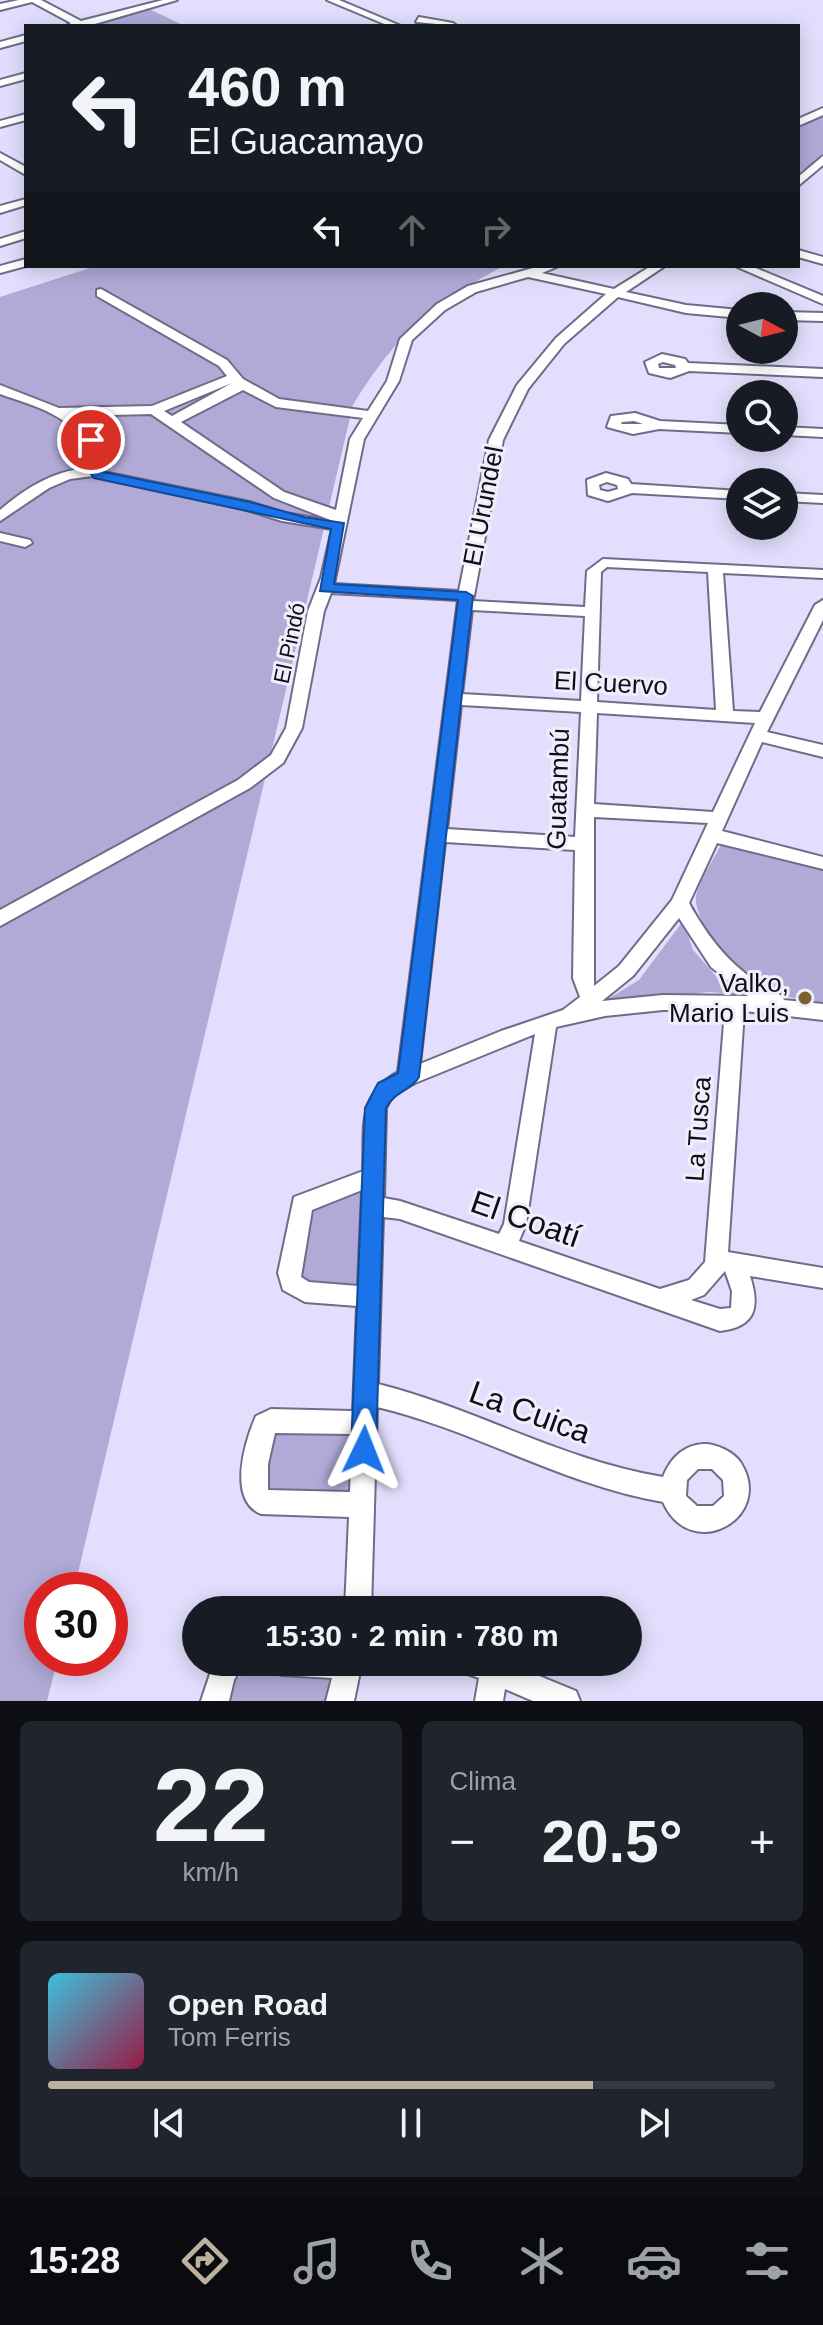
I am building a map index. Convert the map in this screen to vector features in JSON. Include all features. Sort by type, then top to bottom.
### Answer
[{"type":"street","points":[[0,7],[32,0],[76,24]]},
{"type":"street","points":[[82,24],[173,0]]},
{"type":"street","points":[[331,0],[392,24]]},
{"type":"street","points":[[349,6],[365,0]]},
{"type":"street","points":[[419,20],[442,24]]},
{"type":"street","points":[[0,45],[24,39]]},
{"type":"street","points":[[0,83],[24,77]]},
{"type":"street","points":[[800,122],[823,111]]},
{"type":"street","points":[[0,124],[24,118]]},
{"type":"street","points":[[0,156],[23,166]]},
{"type":"street","points":[[800,181],[823,159]]},
{"type":"street","points":[[0,171],[23,166]]},
{"type":"street","points":[[0,210],[24,203]]},
{"type":"street","points":[[0,243],[24,235]]},
{"type":"street","points":[[800,254],[823,261]]},
{"type":"street","points":[[0,270],[24,263]]},
{"type":"street","points":[[491,283],[498,272],[507,268]]},
{"type":"street","name":"El Pindó","points":[[0,919],[244,784],[277,759],[294,728],[316,611],[325,588],[357,439],[369,415],[393,381],[401,350],[413,330],[449,302],[491,283],[548,268]]},
{"type":"street","name":"El Urundel","points":[[408,1077],[440,835],[466,600],[488,469],[501,424],[544,360],[582,321],[617,292],[656,268]]},
{"type":"street","points":[[746,268],[823,300]]},
{"type":"street","points":[[532,274],[686,309],[726,313]]},
{"type":"street","points":[[101,293],[223,363],[238,381],[282,404],[369,415]]},
{"type":"street","points":[[798,316],[823,317]]},
{"type":"street","points":[[684,367],[823,373]]},
{"type":"street","points":[[59,412],[154,410],[238,381]]},
{"type":"street","points":[[170,423],[238,381]]},
{"type":"street","points":[[0,389],[59,412],[91,440],[94,448],[90,463],[95,472]]},
{"type":"street","points":[[154,410],[279,495],[340,521]]},
{"type":"street","points":[[659,425],[726,428]]},
{"type":"street","points":[[798,432],[823,433]]},
{"type":"street","points":[[0,517],[44,483],[64,474],[95,472],[257,508],[282,517],[340,521]]},
{"type":"street","points":[[627,488],[726,494]]},
{"type":"street","points":[[798,498],[823,499]]},
{"type":"street","points":[[0,537],[25,543]]},
{"type":"street","name":"Guatambú","points":[[594,1005],[583,978],[591,612],[596,566],[612,563],[715,568]]},
{"type":"street","points":[[725,716],[715,568],[823,574]]},
{"type":"street","points":[[325,588],[591,612]]},
{"type":"street","points":[[594,1005],[646,949],[680,903],[761,727],[823,605]]},
{"type":"street","name":"El Cuervo","points":[[454,699],[725,716],[823,751]]},
{"type":"street","points":[[585,810],[719,818]]},
{"type":"street","points":[[440,835],[584,844]]},
{"type":"street","points":[[711,835],[823,863]]},
{"type":"street","points":[[680,903],[709,953],[731,977],[759,994],[797,1008]]},
{"type":"street","points":[[358,1596],[372,1177],[379,1099],[386,1089],[408,1077],[594,1005],[735,1003],[823,1012]]},
{"type":"street","name":"La Tusca","points":[[726,1261],[735,1003]]},
{"type":"street","points":[[506,1245],[515,1224],[547,1022]]},
{"type":"street","points":[[369,1297],[305,1292],[291,1283],[289,1273],[302,1204],[372,1177]]},
{"type":"street","name":"El Coatí","points":[[371,1205],[400,1210],[720,1320],[731,1320],[740,1315],[745,1305],[726,1261]]},
{"type":"street","points":[[660,1298],[696,1288],[726,1261],[823,1278]]},
{"type":"street","name":"La Cuica","points":[[366,1393],[396,1398],[498,1438],[633,1483],[673,1491]]},
{"type":"street","points":[[361,1505],[261,1502],[255,1495],[253,1485],[265,1424],[271,1421],[365,1423]]},
{"type":"street","points":[[215,1701],[221,1676]]},
{"type":"street","points":[[340,1701],[346,1676]]},
{"type":"street","points":[[485,1676],[489,1701]]},
{"type":"street","points":[[504,1676],[550,1698]]},
{"type":"shaded area","points":[[147,8],[181,24],[89,24]]},
{"type":"shaded area","points":[[823,115],[823,153],[800,175],[800,126]]},
{"type":"shaded area","points":[[90,268],[500,268],[435,308],[417,324],[384,359],[353,405],[78,1572],[24,1572],[24,1676],[53,1676],[47,1701],[0,1701],[0,297]]},
{"type":"shaded area","points":[[721,845],[823,870],[823,1004],[786,996],[753,980],[713,941],[699,915],[696,896]]},
{"type":"shaded area","points":[[683,921],[693,950],[715,975],[745,995],[709,992],[610,1003],[608,999],[639,980]]},
{"type":"shaded area","points":[[362,1190],[365,1284],[358,1289],[300,1281],[306,1211]]},
{"type":"shaded area","points":[[282,1430],[357,1433],[355,1494],[269,1491],[265,1464],[272,1437]]},
{"type":"shaded area","points":[[241,1676],[304,1676],[335,1682],[331,1701],[225,1701],[236,1679]]},
{"type":"place","name":"Valko, Mario Luis","points":[[805,998]]},
{"type":"route","points":[[91,440],[94,448],[90,463],[99,475],[250,506],[303,522],[339,526],[325,588],[466,596],[440,835],[408,1077],[386,1089],[376,1108],[364,1450]]}]
